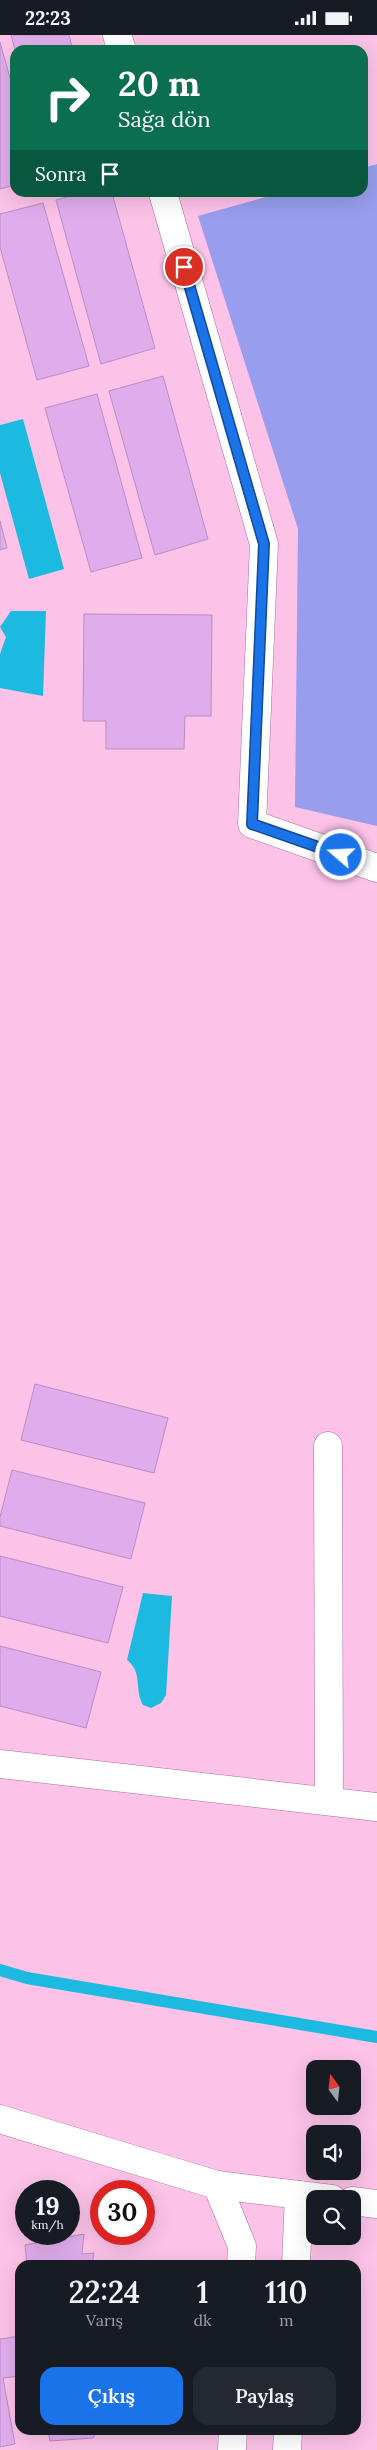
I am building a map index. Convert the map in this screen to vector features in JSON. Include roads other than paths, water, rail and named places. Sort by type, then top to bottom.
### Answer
[{"type":"street","points":[[164,197],[264,544],[252,824],[377,867]]},
{"type":"street","points":[[328,1446],[329,1801]]},
{"type":"street","points":[[0,1764],[377,1807]]},
{"type":"street","points":[[0,2119],[217,2185],[306,2196]]},
{"type":"street","points":[[217,2185],[242,2246],[241,2260]]},
{"type":"street","points":[[296,2260],[299,2195]]},
{"type":"street","points":[[361,2202],[377,2204]]},
{"type":"street","points":[[232,2450],[233,2435]]},
{"type":"street","points":[[287,2450],[288,2435]]},
{"type":"waterway","points":[[0,1970],[27,1978],[377,2037]]}]
